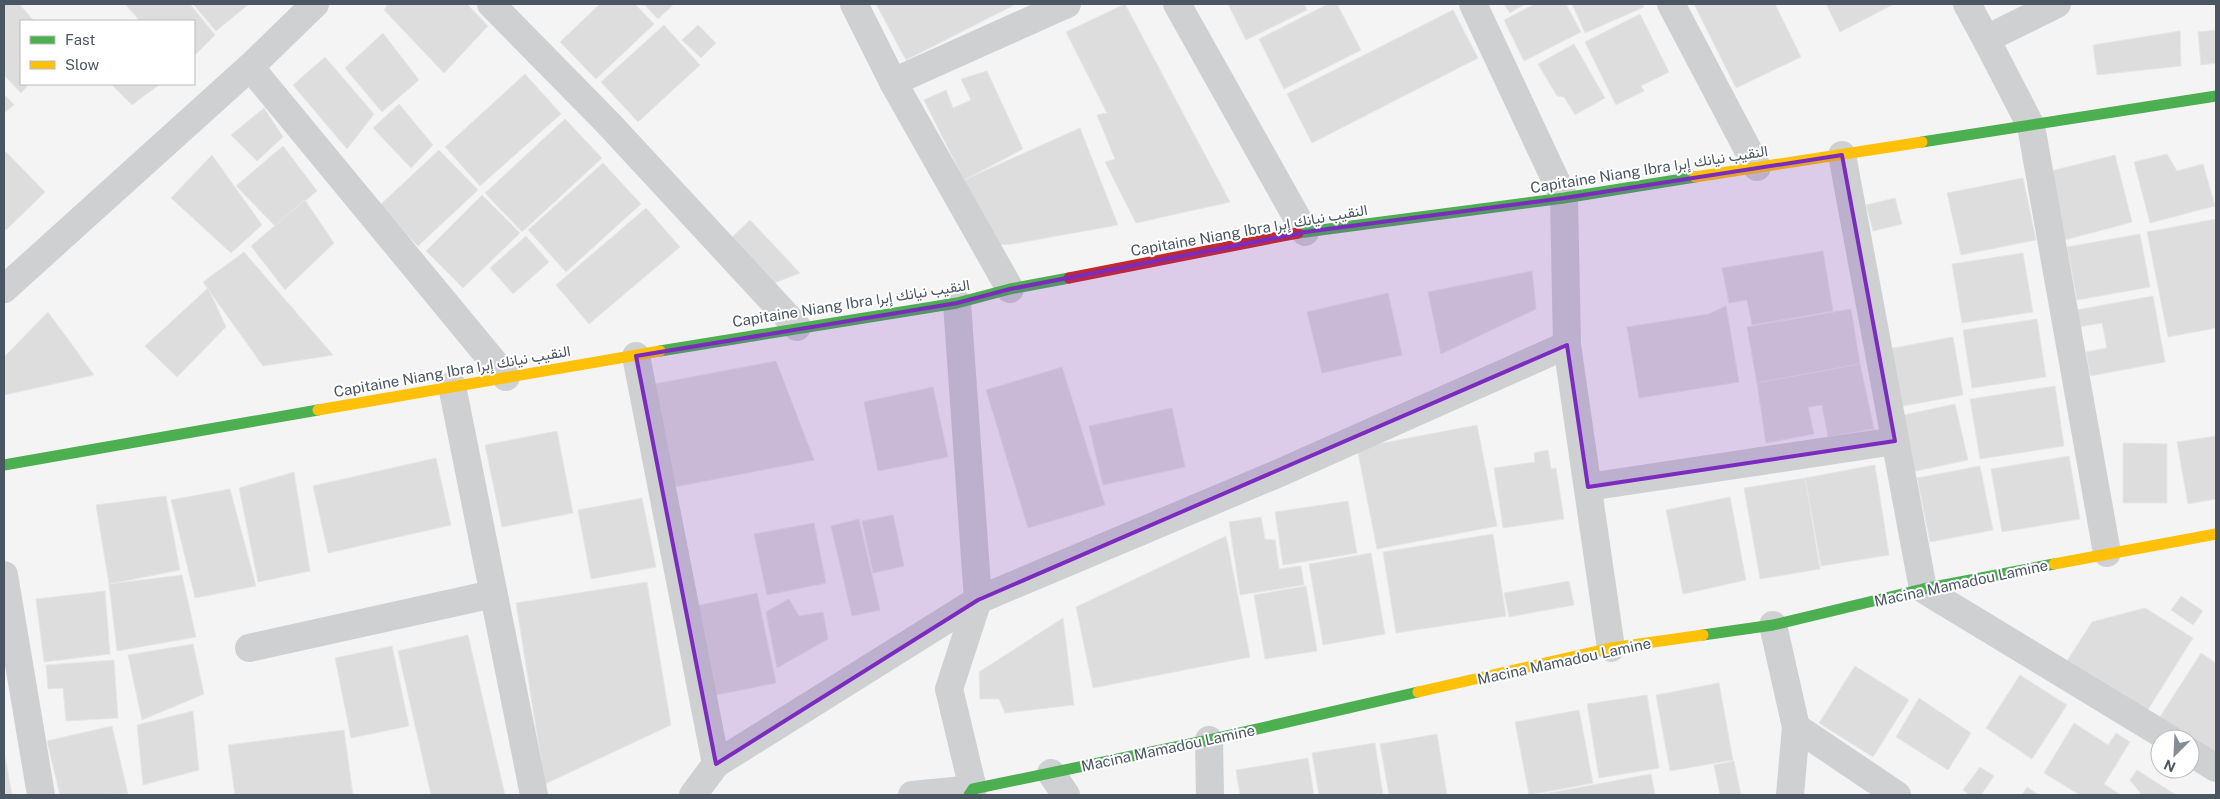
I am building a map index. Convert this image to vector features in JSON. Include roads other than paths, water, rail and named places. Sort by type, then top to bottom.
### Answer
[{"type":"street","points":[[4,289],[250,67],[315,4]]},
{"type":"street","points":[[491,4],[608,123],[797,326]]},
{"type":"street","points":[[854,4],[893,82],[1010,289]]},
{"type":"street","points":[[893,82],[1067,4]]},
{"type":"street","points":[[1178,4],[1305,232]]},
{"type":"street","points":[[1473,4],[1564,198],[1567,345],[1611,648]]},
{"type":"street","points":[[1671,4],[1757,167]]},
{"type":"street","points":[[1967,4],[2030,126],[2107,553]]},
{"type":"street","points":[[1986,39],[2057,4]]},
{"type":"street","points":[[250,67],[506,377]]},
{"type":"street","name":"Capitaine Niang Ibra النقيب نيانك إبرا","points":[[4,465],[452,386],[636,356],[797,326],[957,303],[1010,289],[1305,232],[1564,198],[2216,96]]},
{"type":"street","points":[[1842,155],[1923,589],[2154,729]]},
{"type":"street","points":[[957,303],[978,600],[949,689],[971,792]]},
{"type":"street","points":[[693,795],[716,764],[978,600],[1277,474],[1567,345]]},
{"type":"street","points":[[636,356],[716,764]]},
{"type":"street","points":[[452,386],[534,795]]},
{"type":"street","points":[[1588,487],[1895,441]]},
{"type":"street","name":"Macina Mamadou Lamine","points":[[912,795],[971,792],[1209,740],[1611,648],[1773,625],[1923,589],[2216,534]]},
{"type":"street","points":[[4,575],[41,795]]},
{"type":"street","points":[[249,648],[494,594]]},
{"type":"street","points":[[1773,625],[1796,728],[1790,795]]},
{"type":"street","points":[[1796,728],[1897,795]]},
{"type":"street","points":[[1209,740],[1210,795]]},
{"type":"street","points":[[2200,758],[2216,768]]},
{"type":"street","points":[[1051,773],[1066,795]]}]
